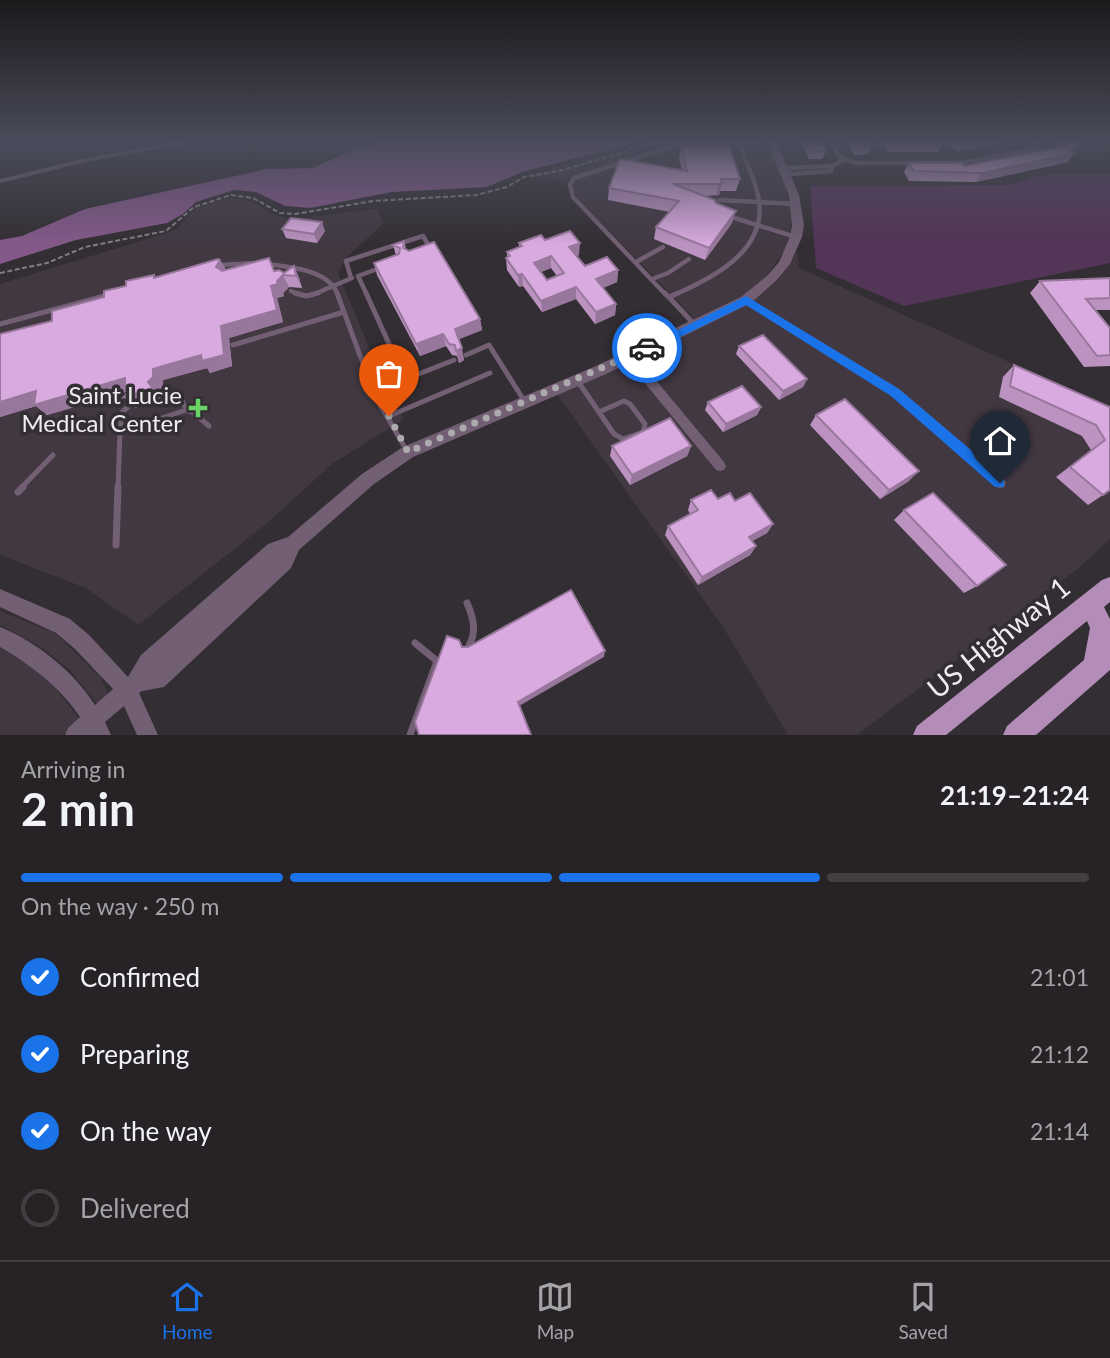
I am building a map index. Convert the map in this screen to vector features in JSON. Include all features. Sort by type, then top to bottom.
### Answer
[{"type":"main road","points":[[1016,735],[1102,660],[1101,595]]},
{"type":"main road","name":"US Highway 1","points":[[926,735],[1101,595]]},
{"type":"street","points":[[75,735],[97,727],[133,686],[157,680],[285,562],[293,544],[368,479],[408,452],[577,380],[746,300],[784,264],[796,237],[796,204],[788,177]]},
{"type":"street","points":[[746,300],[895,392],[1000,483]]},
{"type":"street","points":[[630,356],[720,466]]},
{"type":"street","points":[[0,598],[63,626],[133,686],[148,735]]},
{"type":"street","points":[[0,636],[33,654],[62,678],[97,727]]},
{"type":"lane","points":[[577,177],[570,185],[573,197],[695,325]]},
{"type":"lane","points":[[669,297],[725,270],[747,249],[759,225],[760,201],[751,177]]},
{"type":"lane","points":[[719,200],[796,204]]},
{"type":"lane","points":[[722,214],[796,237]]},
{"type":"lane","points":[[351,278],[346,261],[423,236],[432,251],[421,255]]},
{"type":"lane","points":[[636,262],[663,247]]},
{"type":"lane","points":[[652,279],[668,273],[689,259]]},
{"type":"lane","points":[[214,267],[256,262],[312,272],[334,285],[373,392],[408,452]]},
{"type":"lane","points":[[238,271],[242,263]]},
{"type":"lane","points":[[291,291],[297,296],[312,296],[388,265]]},
{"type":"lane","points":[[289,280],[295,268]]},
{"type":"lane","points":[[358,276],[405,379]]},
{"type":"lane","points":[[0,324],[116,293]]},
{"type":"lane","points":[[233,345],[344,312]]},
{"type":"lane","points":[[466,355],[489,345],[525,402]]},
{"type":"lane","points":[[373,392],[454,360]]},
{"type":"lane","points":[[389,416],[490,373]]},
{"type":"lane","points":[[577,380],[614,434],[623,439],[643,432],[645,424],[630,404],[624,401],[599,412]]},
{"type":"lane","points":[[163,393],[179,394],[187,411]]},
{"type":"lane","points":[[116,545],[122,412],[135,401]]},
{"type":"lane","points":[[120,432],[178,411],[194,413],[208,426]]},
{"type":"lane","points":[[19,492],[53,455]]},
{"type":"lane","points":[[467,603],[476,624],[474,639],[468,648]]},
{"type":"lane","points":[[410,735],[440,660],[415,643]]},
{"type":"path","points":[[0,273],[47,263],[85,247],[166,231],[194,206],[214,198],[231,195],[253,198],[280,213],[295,214],[373,201],[475,195],[499,189],[525,177]]},
{"type":"shaded area","points":[[229,177],[510,177],[487,187],[392,192],[310,208],[285,206],[256,192],[234,190],[196,202],[167,223],[76,240],[0,264],[0,240],[22,236],[85,209]]},
{"type":"shaded area","points":[[540,177],[782,177],[789,194],[792,213],[790,236],[786,248],[767,276],[742,297],[553,385],[694,318],[580,201],[566,182]]},
{"type":"shaded area","points":[[1032,177],[1110,177],[1110,263],[904,306],[816,268],[810,186],[1011,185]]},
{"type":"shaded area","name":"Saint Lucie Medical Center","points":[[231,198],[254,202],[270,213],[290,219],[377,209],[384,223],[346,258],[338,273],[390,397],[404,419],[332,464],[265,525],[138,625],[86,588],[0,555],[0,284],[176,230],[196,207]]},
{"type":"shaded area","points":[[797,250],[799,268],[1110,407],[1110,539],[1079,568],[857,735],[788,735],[723,627],[557,394],[751,303],[778,280]]},
{"type":"shaded area","points":[[0,611],[55,633],[101,678],[109,696],[98,705],[70,670],[41,647],[0,625]]},
{"type":"shaded area","points":[[0,648],[25,662],[53,685],[80,720],[63,735],[0,735]]},
{"type":"building","points":[[613,177],[740,179],[721,179],[722,183],[719,184],[673,184],[736,211],[709,248],[656,227],[679,201],[609,188]]},
{"type":"building","points":[[291,218],[322,222],[314,234],[282,229]]},
{"type":"building","points":[[570,231],[580,243],[569,247],[585,266],[607,257],[618,270],[596,279],[616,304],[596,312],[576,287],[541,301],[522,274],[518,275],[506,258],[510,256],[507,252],[522,246],[519,243],[541,235],[545,240]],"holes":[[[551,256],[564,273],[547,280],[534,263]]]},
{"type":"building","points":[[404,241],[403,248],[409,251],[434,242],[480,319],[455,329],[462,348],[456,351],[455,345],[449,344],[443,334],[416,344],[374,263],[399,254],[400,248],[393,245]]},
{"type":"building","points":[[269,258],[274,271],[284,273],[294,266],[296,276],[283,275],[277,281],[278,284],[271,286],[277,310],[221,326],[224,355],[202,361],[201,355],[153,369],[153,377],[148,382],[153,388],[124,397],[130,390],[125,385],[125,378],[34,405],[36,391],[0,402],[0,334],[52,321],[52,311],[104,297],[104,291],[126,286],[126,281],[154,275],[154,278],[218,259],[220,260],[216,267],[222,271]]},
{"type":"building","points":[[1110,278],[1110,298],[1086,299],[1110,328],[1110,355],[1097,356],[1040,281]]},
{"type":"building","points":[[763,335],[807,379],[783,391],[739,346]]},
{"type":"building","points":[[1014,365],[1110,407],[1110,490],[1103,495],[1070,467],[1105,440],[1096,425],[1010,386]]},
{"type":"building","points":[[742,386],[761,407],[726,424],[708,402]]},
{"type":"building","points":[[845,399],[919,471],[889,490],[816,415]]},
{"type":"building","points":[[670,418],[691,446],[632,475],[612,446]]},
{"type":"building","points":[[711,490],[718,499],[730,493],[735,501],[750,493],[773,524],[749,537],[756,546],[702,577],[668,526],[698,510],[691,500]]},
{"type":"building","points":[[933,493],[1006,565],[977,586],[904,510]]},
{"type":"building","points":[[571,590],[605,651],[518,702],[531,735],[419,735],[415,722],[447,636],[459,640],[462,647],[468,647]]},
{"type":"way so far","points":[[389,416],[408,452],[647,348]]},
{"type":"place","name":"Saint Lucie Medical Center","points":[[198,408]]},
{"type":"route","points":[[647,348],[746,300],[895,392],[1000,483]]}]
